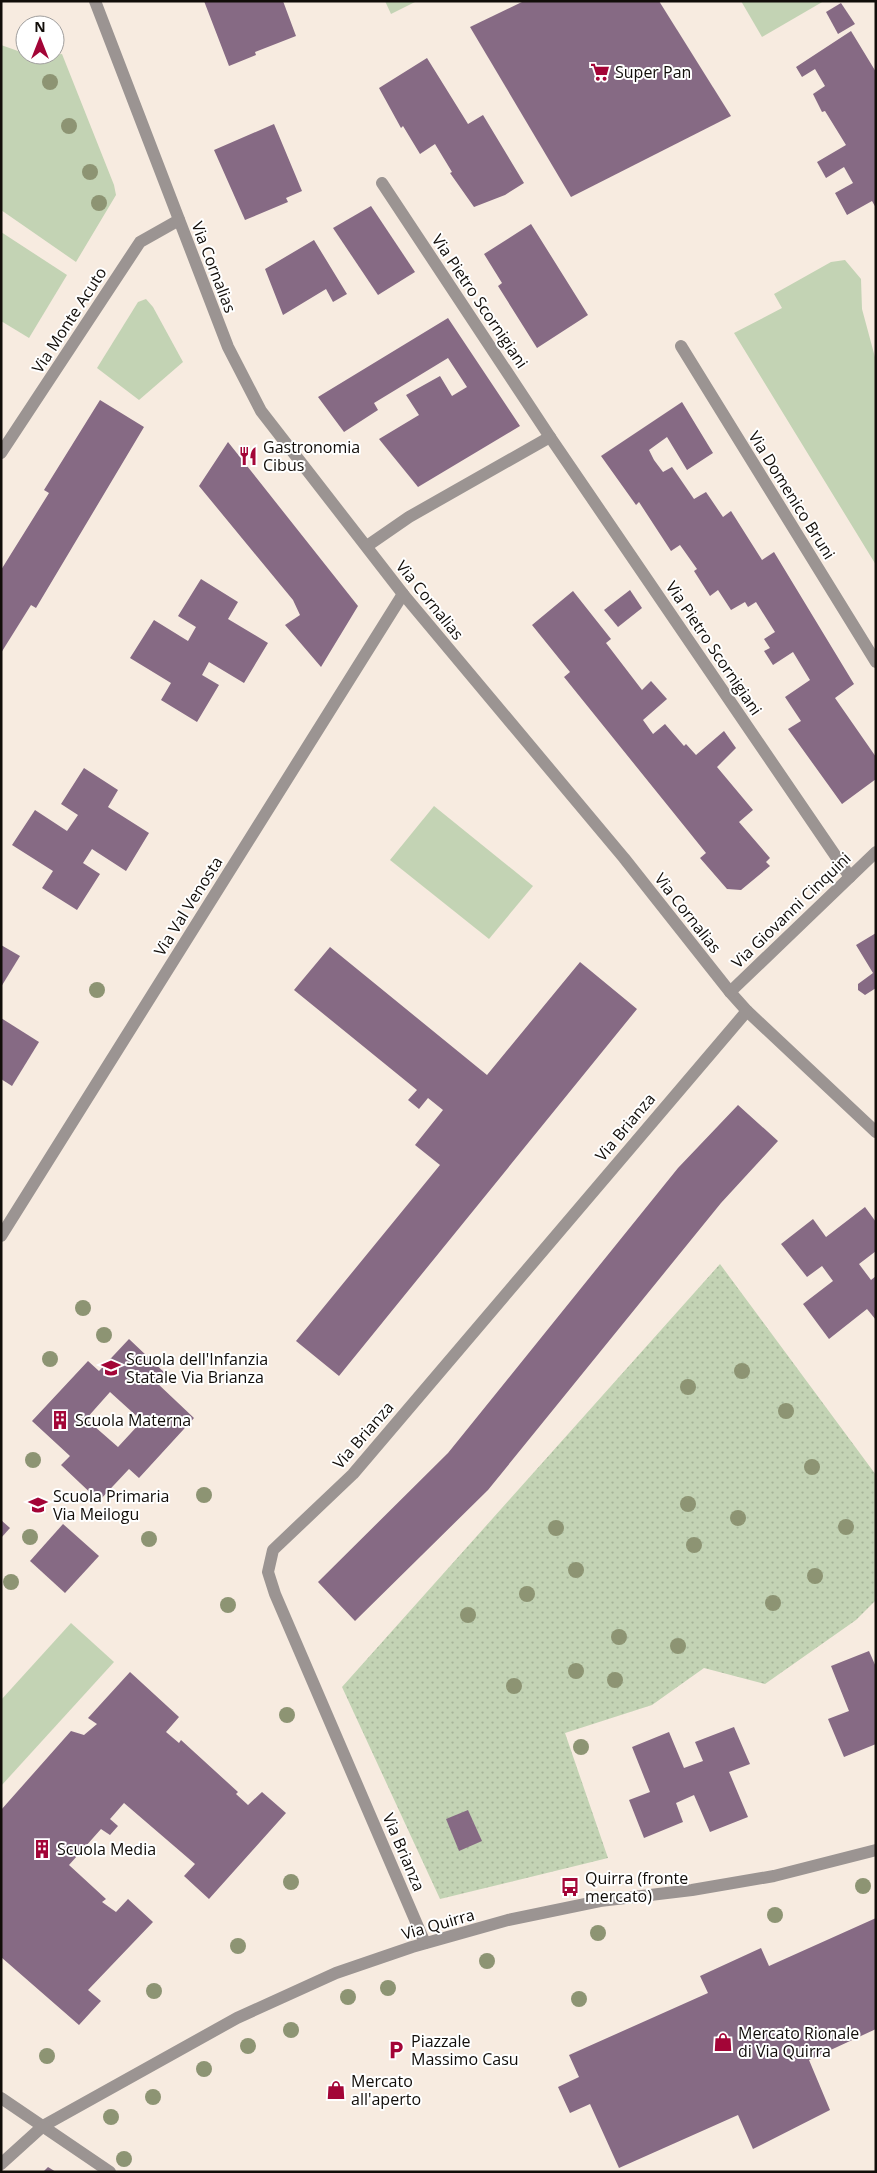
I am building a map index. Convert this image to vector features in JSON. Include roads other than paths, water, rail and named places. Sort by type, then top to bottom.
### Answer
[{"type":"street","name":"Via Cornalias","points":[[95,1],[228,347],[261,411],[403,594],[624,858],[747,1012],[876,1132]]},
{"type":"street","name":"Via Pietro Scornigiani","points":[[382,183],[550,437],[850,877]]},
{"type":"street","name":"Via Monte Acuto","points":[[1,453],[140,242],[179,220]]},
{"type":"street","name":"Via Domenico Bruni","points":[[681,346],[876,662]]},
{"type":"street","points":[[367,546],[409,517],[550,437]]},
{"type":"street","name":"Via Val Venosta","points":[[1,1236],[403,594]]},
{"type":"street","name":"Via Giovanni Cinquini","points":[[730,992],[876,852]]},
{"type":"street","name":"Via Brianza","points":[[425,1943],[275,1594],[268,1572],[273,1550],[352,1474],[747,1012]]},
{"type":"street","name":"Via Quirra","points":[[1,2164],[43,2126],[237,2018],[336,1973],[425,1943],[508,1920],[600,1901],[692,1890],[774,1876],[876,1850]]},
{"type":"street","points":[[1,2098],[110,2172]]},
{"type":"place","name":"Super Pan","points":[[600,72]]},
{"type":"place","name":"Gastronomia Cibus","points":[[248,456]]},
{"type":"place","name":"Scuola dell'Infanzia Statale Via Brianza","points":[[111,1368]]},
{"type":"place","name":"Scuola Materna","points":[[60,1420]]},
{"type":"place","name":"Scuola Primaria Via Meilogu","points":[[38,1505]]},
{"type":"place","name":"Scuola Media","points":[[42,1849]]},
{"type":"place","name":"Quirra (fronte mercato)","points":[[570,1887]]},
{"type":"place","name":"Mercato Rionale di Via Quirra","points":[[723,2042]]},
{"type":"place","name":"Piazzale Massimo Casu","points":[[396,2050]]},
{"type":"place","name":"Mercato all'aperto","points":[[336,2090]]}]
